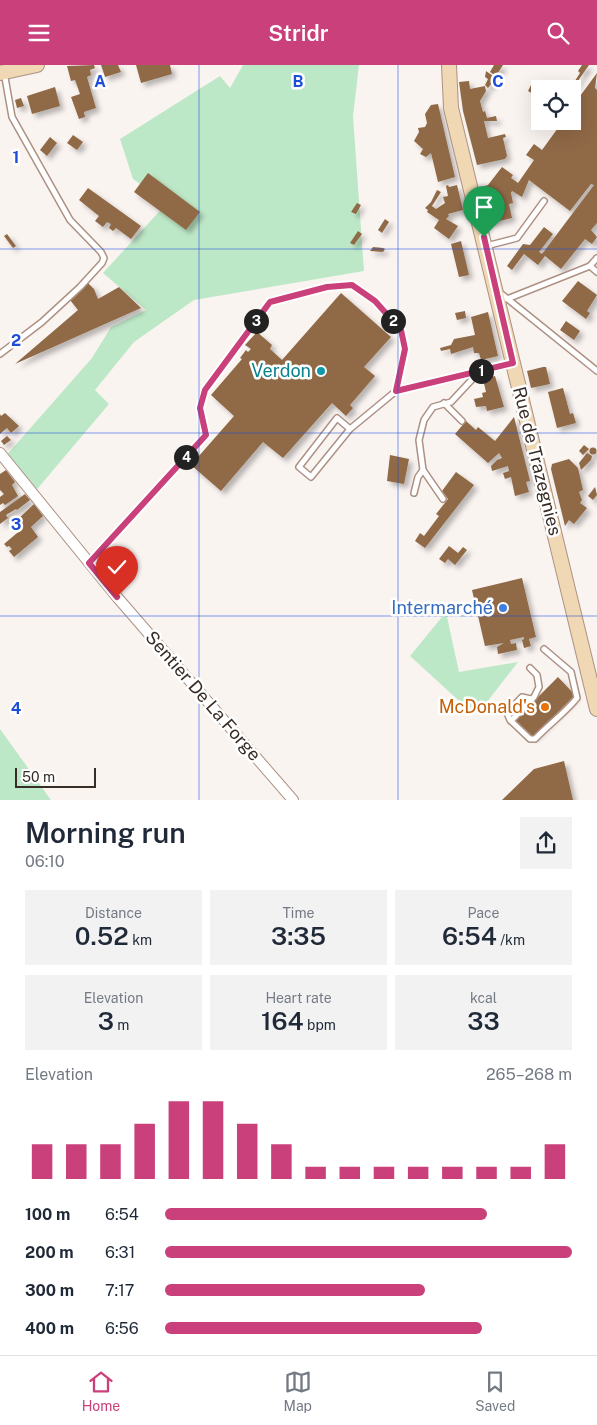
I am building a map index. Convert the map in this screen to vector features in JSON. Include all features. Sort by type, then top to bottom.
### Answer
[{"type":"main road","points":[[2,72],[37,65]]},
{"type":"main road","name":"Rue de Trazegnies","points":[[449,65],[451,108],[486,246],[502,295],[513,363],[597,709]]},
{"type":"street","name":"Sentier De La Forge","points":[[0,453],[89,563],[293,800]]},
{"type":"lane","points":[[0,353],[42,322],[91,275],[102,263],[104,257],[70,220],[12,117],[2,72]]},
{"type":"lane","points":[[486,246],[518,238],[544,201]]},
{"type":"lane","points":[[502,295],[590,266],[597,258]]},
{"type":"lane","points":[[590,266],[597,271]]},
{"type":"lane","points":[[89,563],[206,435],[200,408],[205,390],[270,302],[327,287],[352,285],[375,301],[401,330],[405,349],[396,391]]},
{"type":"lane","points":[[502,295],[597,371]]},
{"type":"lane","points":[[350,429],[337,419],[299,467],[311,477],[350,429],[396,391],[513,363]]},
{"type":"lane","points":[[443,499],[422,470],[419,440],[424,420],[432,407],[451,402],[464,391],[479,371]]},
{"type":"lane","points":[[444,403],[462,421]]},
{"type":"lane","points":[[414,493],[422,470]]},
{"type":"lane","points":[[530,667],[537,675],[539,687],[532,699],[510,721],[530,739],[535,739],[557,716],[564,713],[577,698],[570,672],[544,649]]},
{"type":"green space","points":[[243,65],[359,65],[353,116],[364,271],[194,300],[134,342],[95,390],[109,404],[33,494],[4,458],[92,358],[111,327],[146,310],[103,273],[167,203],[133,179],[120,139],[220,76],[230,88]]},
{"type":"green space","points":[[446,612],[459,672],[518,662],[487,702],[468,709],[410,656]]},
{"type":"green space","points":[[0,729],[51,800],[0,800]]},
{"type":"building","points":[[94,65],[95,68],[90,70],[91,75],[87,77],[96,108],[84,112],[85,117],[79,119],[71,97],[80,94],[75,80],[71,81],[67,66]]},
{"type":"building","points":[[101,65],[118,65],[121,72],[105,77]]},
{"type":"building","points":[[136,65],[170,65],[172,74],[141,83]]},
{"type":"building","points":[[494,65],[503,65],[496,76],[490,72]]},
{"type":"building","points":[[582,65],[589,65],[578,80],[576,80],[580,73],[578,71]]},
{"type":"building","points":[[486,71],[496,78],[488,88],[485,85],[488,79],[485,77]]},
{"type":"building","points":[[597,73],[595,88],[597,90],[597,223],[591,230],[597,237],[592,244],[585,239],[561,269],[545,256],[538,265],[524,254],[512,270],[507,266],[523,244],[530,245],[544,227],[553,234],[539,252],[542,254],[594,185],[591,184],[570,211],[529,180],[522,197],[512,191],[511,193],[513,203],[509,204],[512,218],[491,223],[482,187],[488,185],[502,167],[513,175],[511,178],[518,183],[534,160],[526,155],[534,144],[542,150],[556,130],[581,130],[581,95]]},
{"type":"building","points":[[469,81],[470,89],[485,86],[486,91],[480,101],[483,112],[485,111],[487,118],[496,116],[497,121],[484,121],[488,138],[505,134],[506,137],[503,138],[507,156],[505,159],[477,165],[463,111],[459,82]]},
{"type":"building","points":[[55,87],[60,106],[32,114],[27,96]]},
{"type":"building","points":[[21,98],[24,106],[17,108],[15,100]]},
{"type":"building","points":[[438,104],[455,177],[438,182],[431,153],[426,157],[420,154],[423,149],[414,141],[419,132],[418,128],[425,127],[427,123],[425,114],[431,105]]},
{"type":"building","points":[[73,135],[83,142],[77,150],[67,143]]},
{"type":"building","points":[[50,137],[57,143],[47,156],[40,150]]},
{"type":"building","points":[[148,173],[200,212],[186,230],[134,192]]},
{"type":"building","points":[[448,185],[449,187],[457,185],[463,210],[448,214],[449,216],[446,219],[458,226],[449,239],[434,228],[439,220],[427,212],[428,210],[425,208],[431,202],[437,190],[441,192],[432,206],[436,209],[445,203],[443,197],[448,196],[446,186]]},
{"type":"building","points":[[88,188],[141,226],[131,239],[116,228],[113,231],[109,228],[111,224],[107,222],[103,227],[95,221],[99,216],[79,200]]},
{"type":"building","points":[[357,203],[361,205],[356,214],[351,212]]},
{"type":"building","points":[[385,219],[389,222],[382,233],[378,230]]},
{"type":"building","points":[[358,231],[362,234],[354,245],[350,243]]},
{"type":"building","points":[[7,234],[16,246],[13,248],[4,236]]},
{"type":"building","points":[[461,241],[469,275],[459,277],[451,244]]},
{"type":"building","points":[[373,247],[385,249],[383,252],[370,251]]},
{"type":"building","points":[[578,281],[597,295],[587,311],[590,313],[586,319],[562,301]]},
{"type":"building","points":[[88,283],[94,289],[98,299],[119,287],[141,308],[15,364],[78,310],[70,300]]},
{"type":"building","name":"Verdon","points":[[341,293],[391,337],[364,367],[375,376],[350,405],[353,408],[346,416],[332,403],[283,458],[263,442],[221,491],[191,465],[234,416],[211,395],[242,359],[240,358],[246,350],[248,352],[251,349],[245,345],[257,332],[272,345],[270,349],[282,360]]},
{"type":"building","points":[[465,311],[466,318],[457,320],[455,313]]},
{"type":"building","points":[[488,312],[498,356],[481,360],[479,353],[474,353],[473,347],[451,354],[450,349],[441,351],[440,348],[451,345],[454,339],[475,335],[471,317]]},
{"type":"building","points":[[566,321],[580,331],[574,340],[560,330]]},
{"type":"building","points":[[546,367],[550,384],[531,388],[527,371]]},
{"type":"building","points":[[495,376],[504,407],[487,411],[486,406],[476,407],[474,399],[483,397],[482,393],[486,392],[483,379]]},
{"type":"building","points":[[563,388],[570,414],[573,413],[576,423],[557,428],[548,392]]},
{"type":"building","points":[[5,413],[19,426],[11,433],[7,428],[0,434],[0,414],[1,416]]},
{"type":"building","points":[[514,417],[530,481],[526,482],[529,492],[515,496],[511,477],[505,479],[503,473],[509,471],[508,466],[492,471],[491,466],[502,458],[499,453],[488,463],[455,434],[466,421],[476,430],[478,427],[495,441]]},
{"type":"building","points":[[7,436],[11,440],[4,445],[1,441]]},
{"type":"building","points":[[584,445],[589,449],[583,455],[579,451]]},
{"type":"building","points":[[593,447],[597,451],[593,455],[589,451]]},
{"type":"building","points":[[587,453],[592,456],[591,460],[581,470],[579,463]]},
{"type":"building","points":[[390,455],[409,459],[404,484],[387,481]]},
{"type":"building","points":[[569,459],[578,468],[583,490],[579,492],[582,500],[580,503],[587,508],[574,524],[569,520],[565,526],[551,469],[552,464]]},
{"type":"building","points":[[6,470],[15,482],[12,485],[18,496],[5,505],[3,503],[0,505],[0,497],[4,494],[0,490],[0,474]]},
{"type":"building","points":[[456,472],[474,485],[425,548],[415,541],[420,533],[424,536],[439,516],[436,514],[448,499],[442,491]]},
{"type":"building","points":[[595,487],[597,495],[593,500],[588,496]]},
{"type":"building","points":[[25,494],[30,500],[17,510],[6,515],[8,518],[0,524],[0,512]]},
{"type":"building","points":[[34,504],[43,516],[31,527],[38,537],[14,557],[9,551],[12,549],[4,544],[23,528],[17,520]]},
{"type":"building","points":[[449,546],[458,553],[463,547],[467,550],[455,565],[448,559],[445,563],[439,559]]},
{"type":"building","name":"Intermarché","points":[[522,578],[536,637],[529,639],[531,646],[524,648],[522,640],[524,637],[510,640],[511,644],[516,643],[517,650],[498,654],[497,647],[504,643],[485,646],[472,590]]},
{"type":"building","name":"McDonald's","points":[[558,677],[575,695],[533,737],[515,720]]},
{"type":"building","points":[[564,761],[573,800],[502,800],[534,769]]},
{"type":"place","name":"Verdon","points":[[321,371]]},
{"type":"place","name":"Intermarché","points":[[503,608]]},
{"type":"place","name":"McDonald's","points":[[545,707]]},
{"type":"route","points":[[117,597],[89,563],[206,435],[200,408],[205,390],[270,302],[327,287],[352,285],[375,301],[401,330],[405,349],[396,391],[513,363],[484,237]]}]
